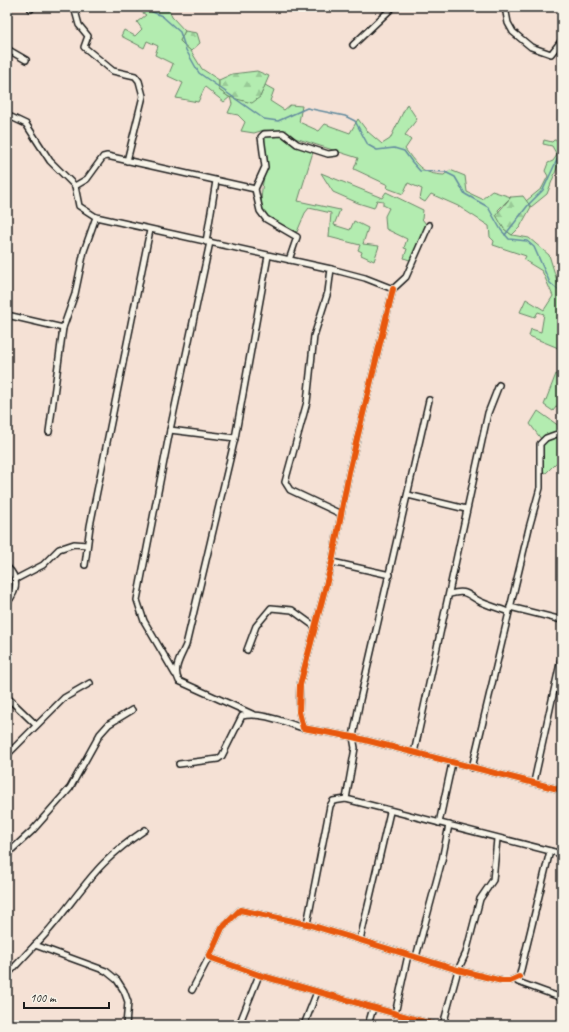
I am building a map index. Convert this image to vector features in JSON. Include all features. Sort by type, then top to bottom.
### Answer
[{"type":"street","points":[[74,7],[79,25],[88,36],[84,47],[113,71],[135,76],[139,81],[143,96],[127,161]]},
{"type":"street","points":[[353,45],[393,7]]},
{"type":"street","points":[[505,7],[510,27],[531,47],[551,54],[562,40]]},
{"type":"street","points":[[7,48],[26,60]]},
{"type":"street","points":[[7,115],[26,124],[50,161],[75,186],[79,206],[96,217],[331,269],[365,278],[393,289]]},
{"type":"street","points":[[290,260],[297,237],[264,218],[255,189],[265,166],[261,138],[264,134],[283,134],[297,144],[328,154],[336,153]]},
{"type":"street","points":[[75,186],[87,179],[105,156],[255,189]]},
{"type":"street","points":[[216,181],[208,242],[137,600],[144,621],[179,681],[252,714],[265,716],[303,728],[353,736],[452,763],[562,790]]},
{"type":"street","points":[[49,432],[63,328],[75,294],[84,251],[96,217]]},
{"type":"street","points":[[303,728],[299,712],[300,685],[314,626],[332,562],[349,472],[393,289],[406,277],[428,225]]},
{"type":"street","points":[[85,565],[90,526],[150,230]]},
{"type":"street","points":[[176,675],[176,667],[186,645],[235,438],[268,256]]},
{"type":"street","points":[[331,269],[328,292],[314,336],[307,402],[285,482],[290,490],[341,514]]},
{"type":"street","points":[[7,315],[63,328]]},
{"type":"street","points":[[414,753],[450,594],[466,509],[488,413],[498,385]]},
{"type":"street","points":[[346,800],[354,748],[353,736],[429,400]]},
{"type":"street","points":[[170,430],[235,438]]},
{"type":"street","points":[[472,768],[509,609],[539,493],[540,444],[546,438],[557,434]]},
{"type":"street","points":[[408,495],[466,509]]},
{"type":"street","points":[[16,579],[43,565],[59,549],[74,544],[87,545]]},
{"type":"street","points":[[332,562],[390,575]]},
{"type":"street","points":[[7,567],[16,579],[15,591],[7,603]]},
{"type":"street","points":[[450,594],[459,592],[468,593],[483,602],[562,620]]},
{"type":"street","points":[[247,650],[256,626],[271,608],[292,610],[314,626]]},
{"type":"street","points":[[534,782],[562,654]]},
{"type":"street","points":[[7,755],[36,724],[64,698],[90,683]]},
{"type":"street","points":[[7,697],[36,724]]},
{"type":"street","points":[[7,854],[32,831],[70,788],[100,734],[109,724],[132,710]]},
{"type":"street","points":[[179,764],[218,759],[226,751],[242,716],[252,714]]},
{"type":"street","points":[[439,823],[452,763]]},
{"type":"street","points":[[307,924],[330,806],[333,801],[346,800],[390,812],[449,825],[497,839],[562,854]]},
{"type":"street","points":[[360,940],[390,812]]},
{"type":"street","points":[[416,957],[442,860],[449,825]]},
{"type":"street","points":[[7,975],[49,932],[103,864],[123,845],[145,830]]},
{"type":"street","points":[[443,1025],[458,970],[466,953],[480,899],[493,880],[497,839]]},
{"type":"street","points":[[550,851],[518,982],[562,998]]},
{"type":"street","points":[[192,990],[222,928],[240,910],[307,924],[458,970],[502,981],[510,981],[519,977]]},
{"type":"street","points":[[35,945],[106,971],[117,980],[124,991],[128,1002],[126,1025]]},
{"type":"street","points":[[395,1014],[408,955]]},
{"type":"street","points":[[209,957],[259,975],[433,1025]]},
{"type":"street","points":[[239,1025],[259,975]]},
{"type":"street","points":[[304,1025],[316,992]]},
{"type":"street","points":[[368,1025],[373,1008]]},
{"type":"green space","points":[[134,7],[168,7],[172,17],[185,31],[180,41],[191,51],[202,69],[219,80],[219,90],[230,97],[224,102],[205,87],[198,102],[176,98],[183,83],[168,76],[173,64],[155,55],[158,46],[147,41],[144,48],[121,36],[124,30],[135,36],[142,29],[137,22],[146,15]]},
{"type":"green space","points":[[185,31],[197,33],[200,43],[191,51],[180,41]]},
{"type":"green space","points":[[257,71],[269,76],[260,97],[252,103],[229,97],[219,90],[219,80],[232,74]]},
{"type":"green space","points":[[265,85],[274,90],[270,101],[284,110],[290,105],[302,106],[299,122],[319,131],[325,124],[350,133],[358,119],[367,131],[382,144],[390,139],[407,104],[417,119],[405,135],[411,140],[405,149],[417,164],[425,171],[430,173],[444,175],[450,170],[465,176],[467,192],[482,199],[492,191],[511,197],[498,210],[504,229],[512,235],[529,238],[549,255],[559,287],[562,288],[562,352],[556,347],[529,336],[531,329],[541,332],[544,314],[538,312],[535,317],[520,312],[526,299],[544,310],[553,296],[542,271],[524,260],[526,256],[493,245],[494,241],[490,237],[489,226],[458,206],[431,194],[425,202],[420,199],[422,189],[408,183],[403,194],[387,188],[388,185],[354,169],[358,158],[295,138],[284,131],[264,130],[254,133],[241,131],[245,122],[238,115],[228,113],[232,104],[230,97],[260,97]]},
{"type":"green space","points":[[266,136],[285,136],[289,141],[313,152],[298,201],[340,210],[334,225],[350,230],[354,221],[368,228],[363,244],[379,246],[374,261],[361,255],[362,252],[358,250],[360,245],[329,237],[331,213],[309,208],[305,213],[297,232],[277,224],[266,216],[263,211],[261,197],[267,160],[265,139]]},
{"type":"green space","points":[[544,140],[552,142],[554,140],[562,141],[562,155],[547,194],[531,207],[526,201],[542,188],[548,176],[545,171],[548,163],[553,161],[557,155],[552,146],[543,144]]},
{"type":"green space","points":[[321,173],[382,198],[386,192],[423,210],[422,219],[426,224],[412,261],[404,258],[407,249],[404,248],[407,239],[386,229],[385,216],[389,208],[383,205],[383,201],[377,200],[374,208],[333,192]]},
{"type":"green space","points":[[523,196],[531,207],[520,227],[512,235],[504,229],[496,215],[511,197]]},
{"type":"green space","points":[[556,374],[562,377],[562,399],[553,411],[544,405]]},
{"type":"green space","points":[[538,411],[559,426],[562,425],[562,457],[546,473],[542,471],[542,451],[544,443],[530,424]]},
{"type":"waterway","points":[[141,7],[162,16],[180,32],[186,50],[199,73],[264,119],[278,121],[307,108],[345,116],[355,121],[368,145],[377,150],[394,148],[404,151],[420,171],[445,172],[455,177],[465,194],[488,207],[501,230],[509,239],[527,241],[534,247],[550,283],[562,293]]},
{"type":"waterway","points":[[505,235],[529,204],[543,190],[562,149]]},
{"type":"cycle path","points":[[393,289],[349,472],[332,562],[300,685],[299,712],[303,728],[353,737],[562,790]]},
{"type":"cycle path","points":[[435,1025],[259,975],[209,957],[222,928],[240,910],[307,924],[458,970],[502,981],[510,981],[519,977]]}]
